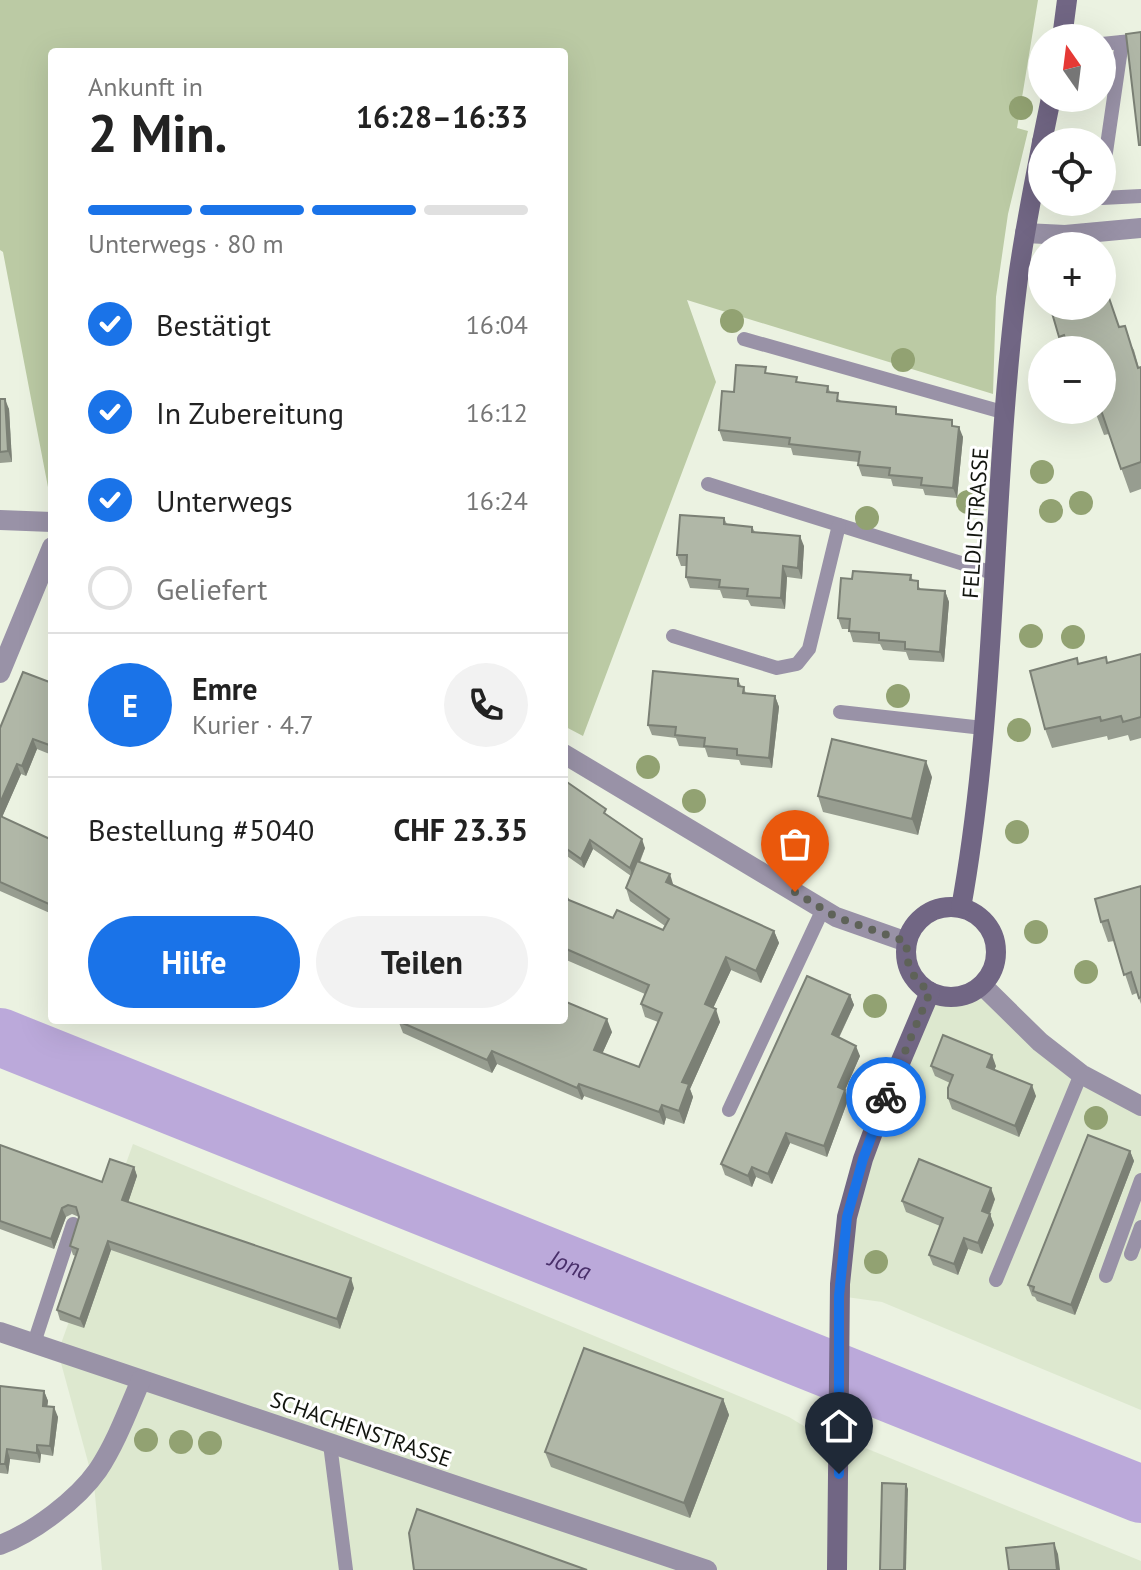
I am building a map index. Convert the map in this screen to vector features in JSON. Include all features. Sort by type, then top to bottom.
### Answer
[{"type":"street","points":[[1064,24],[1067,0]]},
{"type":"street","name":"FELDLISTRASSE","points":[[961,908],[983,728],[1017,287],[1030,216]]},
{"type":"street","points":[[1025,233],[1065,235],[1141,228]]},
{"type":"street","points":[[0,520],[48,522]]},
{"type":"street","points":[[0,673],[48,557]]},
{"type":"street","points":[[568,756],[836,917],[907,942]]},
{"type":"street","points":[[961,908],[976,915],[987,926],[994,940],[996,956],[992,972],[982,985],[957,997],[943,997],[918,983],[910,971],[906,957],[907,942],[922,918],[934,910],[961,908]]},
{"type":"street","points":[[982,985],[1040,1042],[1081,1074],[1141,1106]]},
{"type":"street","points":[[837,1570],[839,1296],[847,1217],[863,1159],[930,992]]},
{"type":"street","name":"SCHACHENSTRASSE","points":[[0,1332],[673,1564],[707,1570]]},
{"type":"street","points":[[0,1545],[44,1521],[97,1471],[141,1380]]},
{"type":"lane","points":[[1116,43],[1141,40]]},
{"type":"lane","points":[[1110,128],[1122,42]]},
{"type":"lane","points":[[1116,197],[1141,196]]},
{"type":"lane","points":[[744,339],[1006,413]]},
{"type":"lane","points":[[708,484],[996,574]]},
{"type":"lane","points":[[673,636],[777,668],[797,664],[809,649],[839,525]]},
{"type":"lane","points":[[840,712],[983,728]]},
{"type":"lane","points":[[729,1110],[823,909]]},
{"type":"lane","points":[[996,1280],[1081,1074]]},
{"type":"lane","points":[[1106,1276],[1141,1180]]},
{"type":"lane","points":[[34,1343],[73,1224]]},
{"type":"lane","points":[[1131,1254],[1141,1227]]},
{"type":"lane","points":[[330,1444],[346,1570]]},
{"type":"shaded area","points":[[0,0],[1038,0],[1034,24],[1028,24],[1028,61],[1017,128],[1028,131],[1008,214],[996,297],[993,394],[687,300],[716,382],[583,736],[568,728],[568,48],[48,48],[48,487],[3,252],[0,250]]},
{"type":"shaded area","points":[[982,985],[1040,1043],[1141,1106],[1141,1410],[882,1302],[839,1296],[847,1217],[930,992],[943,997],[957,997]]},
{"type":"shaded area","points":[[133,1144],[789,1417],[817,1434],[840,1434],[858,1445],[1141,1561],[1141,1570],[102,1570],[94,1484],[58,1352]]},
{"type":"building","points":[[1141,32],[1141,145],[1139,145],[1126,34]]},
{"type":"building","points":[[1116,318],[1119,327],[1125,326],[1138,368],[1141,367],[1141,462],[1121,469],[1106,424],[1116,424],[1116,336],[1059,336],[1054,320]]},
{"type":"building","points":[[736,365],[766,367],[765,373],[797,377],[796,382],[828,386],[827,392],[838,393],[837,401],[896,407],[896,414],[952,420],[952,426],[959,427],[953,488],[921,485],[922,478],[889,475],[890,468],[858,465],[860,452],[789,444],[790,438],[719,430],[722,391],[734,392]]},
{"type":"building","points":[[0,399],[5,399],[8,451],[0,452]]},
{"type":"building","points":[[680,515],[724,518],[724,524],[752,527],[752,532],[800,536],[798,568],[783,566],[781,598],[747,596],[748,589],[719,587],[720,580],[686,577],[687,555],[677,555]]},
{"type":"building","points":[[853,571],[911,575],[910,580],[918,581],[918,589],[945,591],[940,652],[905,649],[905,642],[879,640],[879,633],[849,631],[850,619],[838,618],[841,578],[852,579]]},
{"type":"building","points":[[1141,654],[1141,717],[1123,722],[1121,716],[1101,721],[1100,717],[1045,729],[1030,671],[1077,658],[1078,664],[1106,657],[1107,663]]},
{"type":"building","points":[[653,671],[738,679],[738,686],[744,687],[743,693],[775,696],[769,758],[737,755],[737,749],[704,746],[705,738],[675,735],[676,727],[648,725]]},
{"type":"building","points":[[23,672],[48,681],[48,745],[33,739],[22,766],[17,764],[0,803],[0,728]]},
{"type":"building","points":[[832,739],[926,761],[912,819],[818,796]]},
{"type":"building","points":[[568,783],[642,839],[630,868],[590,840],[581,859],[568,850]]},
{"type":"building","points":[[0,816],[48,838],[48,904],[0,882]]},
{"type":"building","points":[[637,861],[670,874],[666,882],[774,931],[756,971],[726,957],[705,1004],[716,1009],[682,1082],[689,1084],[679,1111],[662,1105],[659,1112],[579,1084],[577,1088],[492,1051],[487,1060],[405,1024],[568,1024],[568,1003],[607,1019],[594,1050],[639,1067],[662,1013],[641,1004],[649,985],[568,950],[568,900],[613,918],[617,910],[663,930],[669,919],[626,888]]},
{"type":"building","points":[[1141,886],[1139,998],[1131,972],[1124,975],[1108,920],[1101,922],[1095,899]]},
{"type":"building","points":[[807,976],[850,995],[832,1034],[856,1046],[838,1087],[845,1090],[824,1146],[786,1133],[768,1174],[752,1167],[748,1176],[721,1164]]},
{"type":"building","points":[[943,1035],[992,1055],[987,1067],[1032,1085],[1015,1126],[948,1098],[953,1075],[931,1066]]},
{"type":"building","points":[[1088,1135],[1130,1151],[1071,1305],[1033,1291],[1034,1287],[1028,1285]]},
{"type":"building","points":[[0,1145],[102,1182],[110,1159],[134,1167],[122,1200],[351,1278],[337,1319],[108,1241],[80,1319],[57,1310],[78,1249],[70,1246],[79,1217],[76,1207],[68,1205],[62,1208],[51,1239],[0,1221]]},
{"type":"building","points":[[919,1159],[991,1188],[982,1211],[990,1214],[978,1243],[964,1238],[954,1264],[929,1255],[943,1218],[902,1201]]},
{"type":"building","points":[[584,1348],[723,1399],[684,1503],[545,1452]]},
{"type":"building","points":[[0,1386],[44,1391],[43,1406],[54,1407],[50,1446],[37,1445],[37,1453],[7,1449],[5,1464],[0,1464]]},
{"type":"building","points":[[882,1483],[906,1484],[904,1570],[880,1570]]},
{"type":"building","points":[[417,1509],[587,1570],[414,1570],[409,1533]]},
{"type":"building","points":[[1054,1543],[1057,1570],[1009,1570],[1006,1548]]},
{"type":"waterway","name":"Jona","points":[[0,1037],[1141,1494]]},
{"type":"way so far","points":[[795,892],[836,917],[907,942],[906,957],[910,971],[918,983],[930,992],[886,1097]]},
{"type":"route","points":[[839,1474],[839,1296],[847,1217],[863,1159],[886,1097]]}]
